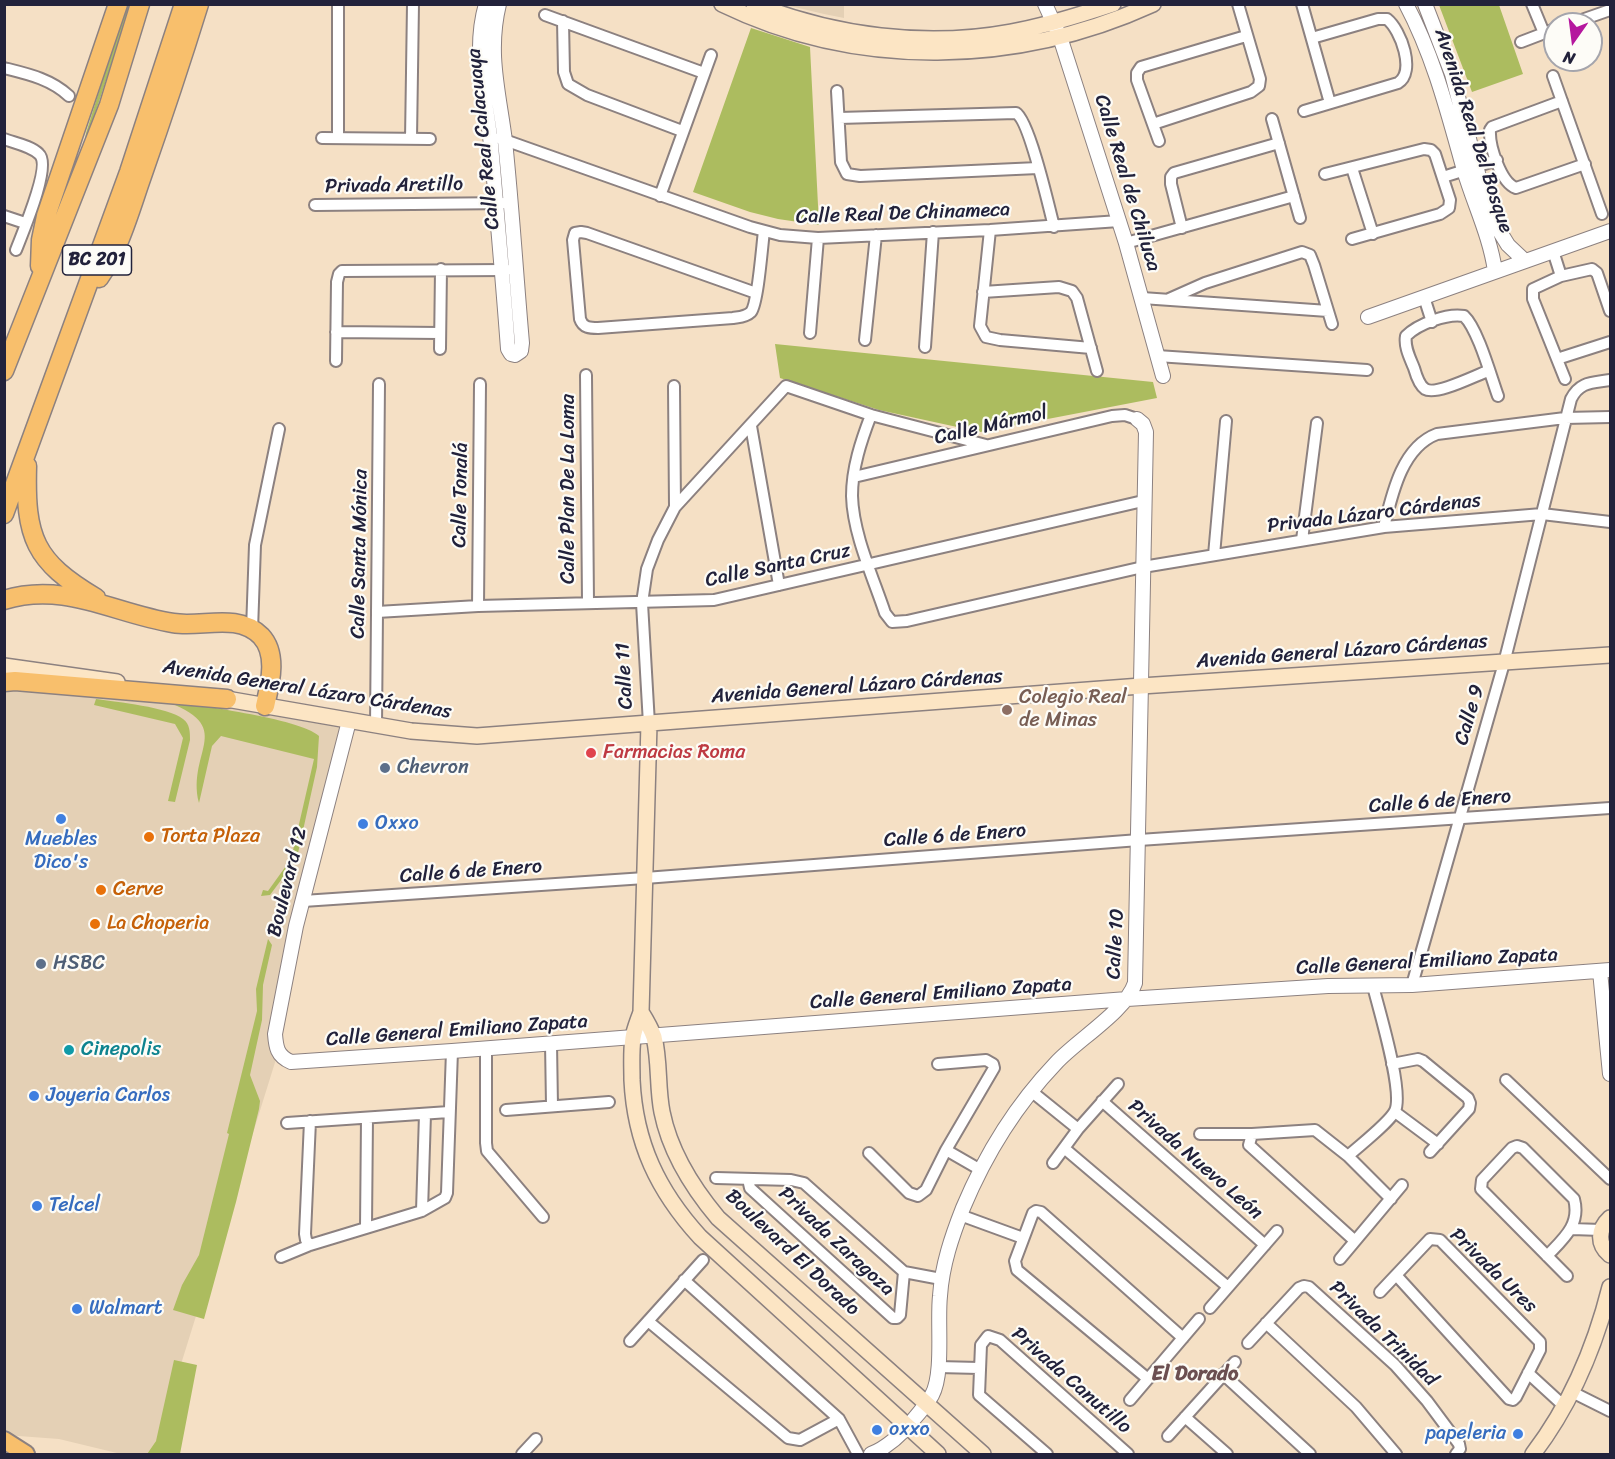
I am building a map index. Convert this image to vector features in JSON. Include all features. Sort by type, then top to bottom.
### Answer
[{"type":"highway","name":"BC 201","points":[[4,371],[109,105],[140,4]]},
{"type":"highway","name":"BC 201","points":[[4,514],[129,172],[184,4]]},
{"type":"highway","points":[[84,295],[97,281],[114,252],[176,78],[199,4]]},
{"type":"highway","points":[[39,280],[41,240],[46,216],[113,8]]},
{"type":"highway","points":[[27,453],[29,524],[38,546],[54,569],[64,578],[106,604]]},
{"type":"highway","points":[[4,600],[22,594],[44,594],[106,604],[140,616],[170,623],[186,625],[229,622],[243,625],[268,645],[270,682],[265,706]]},
{"type":"highway","points":[[4,682],[15,681],[227,699]]},
{"type":"main road","points":[[722,4],[744,15],[805,35],[863,47],[924,53],[999,49],[1060,37],[1118,9]]},
{"type":"main road","points":[[754,4],[782,15],[851,32],[920,39],[1000,34],[1118,9],[1153,4]]},
{"type":"main road","name":"Avenida General Lázaro Cárdenas","points":[[4,666],[227,699],[376,726],[435,734],[477,736],[1141,686],[1611,655]]},
{"type":"main road","name":"Calle 11","points":[[633,1037],[641,1012],[649,724]]},
{"type":"main road","name":"Calle 11","points":[[641,1012],[653,1035]]},
{"type":"main road","name":"Boulevard El Dorado","points":[[653,1035],[657,1052],[662,1111],[671,1144],[700,1196],[718,1218],[983,1455]]},
{"type":"main road","points":[[633,1037],[633,1104],[638,1133],[657,1179],[679,1215],[700,1237],[939,1455]]},
{"type":"main road","points":[[1606,1224],[1602,1244],[1611,1255]]},
{"type":"main road","points":[[1533,1455],[1572,1392],[1586,1362],[1611,1287]]},
{"type":"main road","points":[[4,1440],[26,1455]]},
{"type":"street","points":[[338,4],[338,138]]},
{"type":"street","points":[[411,139],[413,4]]},
{"type":"street","name":"Calle Real Calacuaya","points":[[486,4],[479,41],[479,67],[503,203],[509,270]]},
{"type":"street","name":"Calle Real Calacuaya","points":[[499,4],[493,40],[493,66],[505,140],[503,203]]},
{"type":"street","name":"Calle Real de Chiluca","points":[[1045,4],[1060,37],[1126,243],[1163,376]]},
{"type":"street","points":[[1153,124],[1257,88],[1260,84],[1238,4]]},
{"type":"street","points":[[1302,4],[1330,103]]},
{"type":"street","name":"Avenida Real Del Bosque","points":[[1406,4],[1430,37]]},
{"type":"street","name":"Avenida Real Del Bosque","points":[[1425,4],[1430,37],[1446,102],[1470,169],[1495,271]]},
{"type":"street","points":[[1532,4],[1543,31]]},
{"type":"street","points":[[545,15],[704,73]]},
{"type":"street","points":[[1304,111],[1402,81],[1407,70],[1402,46],[1391,21],[1383,18],[1312,39]]},
{"type":"street","points":[[563,21],[564,72],[568,84],[587,95],[682,131]]},
{"type":"street","points":[[1521,42],[1543,33]]},
{"type":"street","points":[[1159,141],[1137,80],[1137,73],[1141,67],[1246,36]]},
{"type":"street","points":[[1402,46],[1430,37]]},
{"type":"street","points":[[660,196],[711,55]]},
{"type":"street","points":[[4,68],[51,83],[69,96]]},
{"type":"street","points":[[1553,76],[1602,214]]},
{"type":"street","points":[[837,92],[841,162],[845,172],[850,175],[1038,168]]},
{"type":"street","points":[[1562,101],[1492,127],[1490,140],[1497,160],[1505,179],[1513,188],[1527,186],[1585,164]]},
{"type":"street","points":[[839,118],[1016,113],[1023,120],[1054,226]]},
{"type":"street","points":[[1272,119],[1300,218]]},
{"type":"street","name":"Calle Real De Chinameca","points":[[490,135],[764,231],[791,236],[818,238],[1119,221]]},
{"type":"street","points":[[322,138],[430,139]]},
{"type":"street","points":[[4,139],[35,151],[44,160],[40,180],[16,250]]},
{"type":"street","points":[[1182,228],[1171,184],[1171,177],[1174,173],[1279,143]]},
{"type":"street","points":[[1325,174],[1424,149],[1433,151],[1450,204],[1447,210],[1353,239]]},
{"type":"street","points":[[1443,177],[1497,160]]},
{"type":"street","points":[[1352,168],[1373,234]]},
{"type":"street","name":"Avenida Real Del Bosque","points":[[1470,169],[1500,236],[1525,261]]},
{"type":"street","points":[[1126,243],[1293,196]]},
{"type":"street","name":"Privada Aretillo","points":[[315,205],[503,203]]},
{"type":"street","points":[[4,216],[25,223]]},
{"type":"street","points":[[990,230],[983,292],[981,326],[983,334],[990,339],[1091,348]]},
{"type":"street","points":[[756,293],[592,235],[575,233],[573,240],[578,314],[583,326],[598,328],[747,315],[754,307],[756,293],[764,231]]},
{"type":"street","points":[[1368,316],[1611,231]]},
{"type":"street","points":[[925,347],[933,232]]},
{"type":"street","points":[[865,340],[876,235]]},
{"type":"street","points":[[810,333],[818,238]]},
{"type":"street","points":[[1553,251],[1561,276]]},
{"type":"street","points":[[1169,299],[1205,283],[1302,252],[1310,255],[1312,259],[1332,324]]},
{"type":"street","points":[[1564,379],[1534,304],[1532,292],[1534,287],[1589,268],[1595,270],[1611,311]]},
{"type":"street","points":[[440,349],[441,269]]},
{"type":"street","points":[[336,362],[337,282],[342,271],[509,270]]},
{"type":"street","points":[[509,270],[522,347],[518,354],[512,355],[508,349],[509,270]]},
{"type":"street","points":[[983,292],[1069,288],[1077,298],[1097,371]]},
{"type":"street","points":[[1424,297],[1432,322]]},
{"type":"street","points":[[1142,298],[1328,311]]},
{"type":"street","points":[[1488,371],[1438,390],[1427,390],[1422,386],[1416,373],[1406,346],[1406,336],[1415,329],[1432,322],[1456,315],[1464,316],[1472,327],[1498,396]]},
{"type":"street","points":[[336,332],[440,333]]},
{"type":"street","points":[[1557,359],[1611,342]]},
{"type":"street","points":[[1157,356],[1367,370]]},
{"type":"street","name":"Calle Plan De La Loma","points":[[586,375],[588,602]]},
{"type":"street","name":"Calle 9","points":[[1412,985],[1504,663],[1571,399],[1575,390],[1581,385],[1611,380]]},
{"type":"street","name":"Calle Santa Mónica","points":[[376,726],[379,384]]},
{"type":"street","name":"Calle Tonalá","points":[[478,606],[480,384]]},
{"type":"street","points":[[674,386],[675,507]]},
{"type":"street","name":"Calle 11","points":[[649,724],[642,603],[647,569],[658,540],[675,507],[786,386],[871,415]]},
{"type":"street","points":[[869,564],[855,521],[852,497],[860,445],[871,415],[986,445]]},
{"type":"street","name":"Calle Mármol","points":[[854,477],[1112,416],[1125,415],[1137,418]]},
{"type":"street","points":[[1384,527],[1398,478],[1408,459],[1422,441],[1437,434],[1565,418],[1611,417]]},
{"type":"street","name":"Calle 10","points":[[871,1455],[891,1443],[908,1427],[933,1393],[938,1367],[941,1279],[960,1215],[980,1169],[1002,1131],[1031,1092],[1057,1062],[1127,999],[1132,992],[1137,973],[1143,501],[1146,432],[1143,424],[1137,418]]},
{"type":"street","points":[[1214,555],[1226,421]]},
{"type":"street","points":[[1302,540],[1317,423]]},
{"type":"street","points":[[751,426],[778,585]]},
{"type":"street","points":[[252,630],[255,545],[279,429]]},
{"type":"street","name":"Calle Santa Cruz","points":[[377,612],[588,602],[642,603],[714,600],[1143,501]]},
{"type":"street","name":"Privada Lázaro Cárdenas","points":[[869,564],[885,613],[892,622],[907,621],[1143,567],[1384,527],[1542,514],[1611,522]]},
{"type":"street","name":"Boulevard 12","points":[[279,1053],[275,1034],[296,926],[349,721]]},
{"type":"street","name":"Calle 6 de Enero","points":[[303,901],[1611,808]]},
{"type":"street","points":[[1605,971],[1611,1074]]},
{"type":"street","name":"Calle General Emiliano Zapata","points":[[279,1053],[285,1059],[298,1062],[1127,999],[1328,986],[1412,985],[1605,971]]},
{"type":"street","points":[[1348,1156],[1395,1112],[1398,1095],[1373,987]]},
{"type":"street","points":[[550,1043],[552,1106]]},
{"type":"street","points":[[486,1049],[486,1143],[488,1151],[543,1217]]},
{"type":"street","points":[[281,1257],[310,1245],[422,1210],[445,1198],[452,1052]]},
{"type":"street","points":[[1392,1064],[1418,1059],[1423,1061],[1468,1098],[1470,1103],[1469,1109],[1434,1148],[1395,1112]]},
{"type":"street","points":[[869,1154],[909,1193],[918,1196],[926,1190],[946,1150],[994,1068],[993,1064],[986,1060],[938,1064]]},
{"type":"street","points":[[1506,1080],[1611,1179]]},
{"type":"street","name":"Privada Nuevo León","points":[[1053,1163],[1078,1129],[1118,1084]]},
{"type":"street","points":[[1031,1092],[1078,1129]]},
{"type":"street","name":"Privada Nuevo León","points":[[1102,1101],[1265,1245]]},
{"type":"street","points":[[506,1110],[609,1102]]},
{"type":"street","points":[[286,1123],[449,1112]]},
{"type":"street","points":[[422,1210],[425,1114]]},
{"type":"street","points":[[366,1227],[367,1118]]},
{"type":"street","points":[[310,1121],[305,1234],[310,1245]]},
{"type":"street","points":[[1200,1134],[1252,1134],[1315,1130],[1348,1156],[1391,1199]]},
{"type":"street","points":[[1252,1134],[1249,1145],[1355,1241]]},
{"type":"street","points":[[1547,1256],[1572,1228],[1574,1199],[1523,1148],[1517,1146],[1512,1148],[1482,1180],[1481,1189],[1547,1256],[1567,1275]]},
{"type":"street","points":[[1064,1148],[1228,1287]]},
{"type":"street","points":[[946,1150],[980,1169]]},
{"type":"street","name":"Privada Zaragoza","points":[[716,1178],[791,1180],[804,1183],[904,1272],[941,1279]]},
{"type":"street","name":"Privada Zaragoza","points":[[748,1179],[750,1188],[893,1318],[900,1315],[904,1272]]},
{"type":"street","points":[[1340,1259],[1402,1185]]},
{"type":"street","points":[[1148,1379],[1014,1266],[1033,1214],[1036,1211],[1041,1212],[1183,1338]]},
{"type":"street","points":[[960,1215],[1023,1238]]},
{"type":"street","points":[[1572,1228],[1606,1224]]},
{"type":"street","name":"Privada Nuevo León","points":[[1210,1308],[1277,1231]]},
{"type":"street","name":"Privada Ures","points":[[1380,1292],[1396,1275],[1430,1239],[1440,1240],[1540,1342],[1540,1350],[1516,1397],[1513,1400],[1509,1399],[1396,1275]]},
{"type":"street","points":[[630,1341],[702,1260]]},
{"type":"street","points":[[684,1280],[840,1419],[858,1455]]},
{"type":"street","name":"Privada Trinidad","points":[[1248,1343],[1299,1288],[1309,1287],[1387,1357],[1427,1401],[1459,1444],[1460,1449],[1456,1455]]},
{"type":"street","points":[[1130,1400],[1199,1319]]},
{"type":"street","points":[[648,1321],[788,1438],[800,1440],[840,1419]]},
{"type":"street","points":[[1266,1323],[1356,1407],[1396,1455]]},
{"type":"street","name":"Privada Canutillo","points":[[1047,1455],[983,1399],[978,1389],[981,1345],[988,1336],[994,1337],[1128,1455]]},
{"type":"street","points":[[1168,1436],[1234,1362]]},
{"type":"street","points":[[938,1367],[979,1368]]},
{"type":"street","points":[[1528,1373],[1564,1406]]},
{"type":"street","points":[[1224,1374],[1310,1455]]},
{"type":"street","points":[[1572,1392],[1611,1411]]},
{"type":"street","points":[[1185,1417],[1227,1455]]},
{"type":"street","points":[[522,1455],[536,1439]]},
{"type":"shaded area","points":[[786,5],[844,5],[844,18],[824,14]]},
{"type":"shaded area","points":[[4,668],[354,714],[274,1030],[277,1056],[158,1438],[147,1454],[121,1454],[59,1439],[5,1435]]},
{"type":"green space","points":[[126,5],[131,5],[83,150],[86,133]]},
{"type":"green space","points":[[1439,5],[1499,5],[1523,74],[1472,92]]},
{"type":"green space","points":[[751,28],[810,47],[819,225],[750,212],[693,192]]},
{"type":"green space","points":[[775,344],[1153,382],[1157,398],[980,432],[879,410],[780,378]]},
{"type":"green space","points":[[96,699],[166,711],[187,723],[190,740],[175,802],[168,801],[183,738],[175,724],[94,705]]},
{"type":"green space","points":[[162,700],[291,723],[319,736],[317,767],[298,853],[293,864],[270,895],[261,896],[263,890],[268,891],[291,859],[314,759],[221,736],[212,746],[199,803],[197,784],[204,730],[198,720],[185,710]]},
{"type":"green space","points":[[268,939],[272,945],[263,985],[262,1020],[250,1075],[260,1101],[259,1109],[204,1319],[173,1310],[182,1285],[199,1255],[257,1011],[256,989]]},
{"type":"green space","points":[[174,1360],[197,1365],[180,1454],[147,1454],[156,1441]]},
{"type":"place","name":"Colegio Real de Minas","points":[[1007,710]]},
{"type":"place","name":"Farmacias Roma","points":[[591,753]]},
{"type":"place","name":"Chevron","points":[[385,768]]},
{"type":"place","name":"Muebles Dico's","points":[[61,819]]},
{"type":"place","name":"Oxxo","points":[[363,824]]},
{"type":"place","name":"Torta Plaza","points":[[149,837]]},
{"type":"place","name":"Cerve","points":[[101,890]]},
{"type":"place","name":"La Choperia","points":[[95,924]]},
{"type":"place","name":"HSBC","points":[[41,964]]},
{"type":"place","name":"Cinepolis","points":[[69,1050]]},
{"type":"place","name":"Joyeria Carlos","points":[[34,1096]]},
{"type":"place","name":"Telcel","points":[[37,1206]]},
{"type":"place","name":"Walmart","points":[[77,1309]]},
{"type":"place","name":"oxxo","points":[[877,1430]]},
{"type":"place","name":"papeleria","points":[[1518,1434]]},
{"type":"district","name":"El Dorado","points":[[1195,1375]]}]
